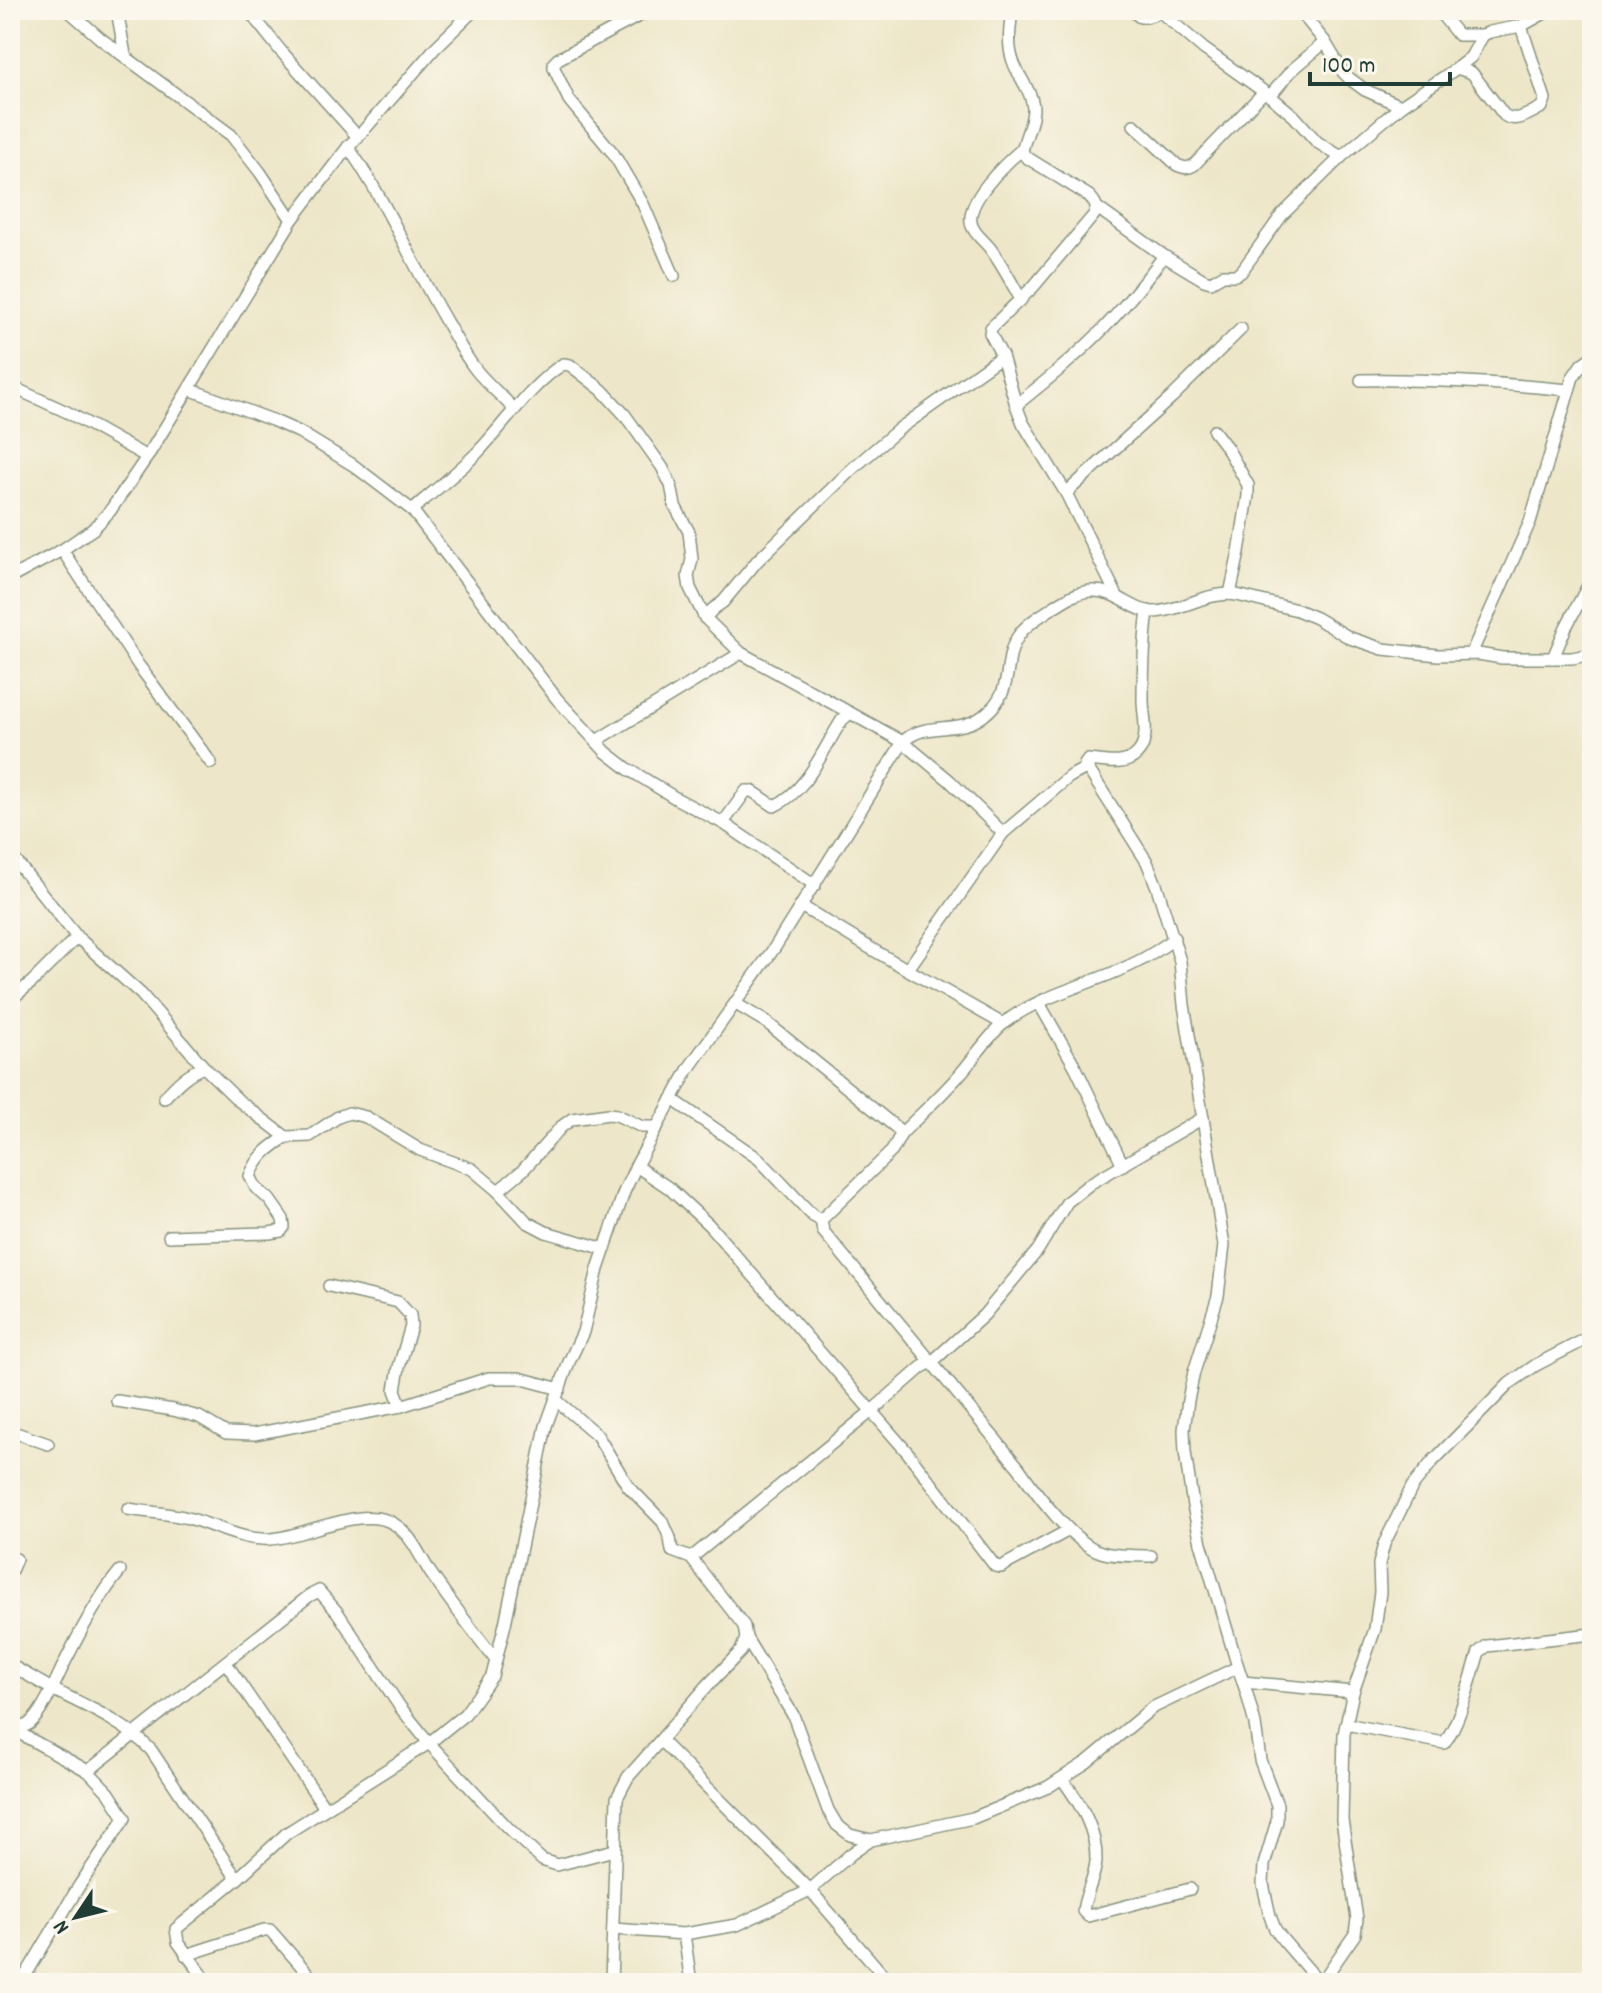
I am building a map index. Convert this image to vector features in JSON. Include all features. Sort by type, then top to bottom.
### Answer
[{"type":"street","points":[[68,10],[101,39],[231,135],[292,220]]},
{"type":"street","points":[[117,10],[125,55]]},
{"type":"street","points":[[248,10],[358,137]]},
{"type":"street","points":[[10,578],[62,550],[93,529],[110,511],[147,457],[292,220],[348,147],[436,47],[474,10]]},
{"type":"street","points":[[650,10],[558,59],[554,68],[569,100],[613,153],[643,204],[674,276]]},
{"type":"street","points":[[1012,10],[1011,53],[1031,98],[1032,120],[1021,150],[990,181],[970,217],[973,228],[991,249],[1021,300]]},
{"type":"street","points":[[1131,10],[1143,17],[1161,13],[1204,49],[1267,94],[1303,124],[1317,142],[1341,157]]},
{"type":"street","points":[[1299,10],[1350,79],[1365,90],[1401,106]]},
{"type":"street","points":[[1438,10],[1458,35],[1483,35],[1521,26],[1550,10]]},
{"type":"street","points":[[1457,68],[1472,73],[1509,120],[1542,107],[1545,99],[1521,26]]},
{"type":"street","points":[[1096,207],[1164,256],[1207,281],[1239,274],[1282,215],[1341,157],[1401,106],[1457,68],[1474,53],[1483,35]]},
{"type":"street","points":[[1134,125],[1177,165],[1190,167],[1325,42]]},
{"type":"street","points":[[348,147],[389,212],[422,281],[465,354],[514,409]]},
{"type":"street","points":[[1021,150],[1026,157],[1089,196],[1096,207],[1093,216],[1021,300],[990,330],[991,337],[1002,356],[1023,423],[1066,493],[1117,596]]},
{"type":"street","points":[[1016,405],[1106,326],[1164,256]]},
{"type":"street","points":[[1066,493],[1172,397],[1241,329]]},
{"type":"street","points":[[705,618],[723,602],[757,561],[852,469],[899,429],[1002,356]]},
{"type":"street","points":[[1471,654],[1530,522],[1573,377],[1582,364],[1592,357]]},
{"type":"street","points":[[412,510],[479,451],[541,381],[563,364],[570,365],[602,390],[625,415],[662,467],[671,485],[675,506],[689,532],[692,546],[688,576],[690,588],[705,618],[741,653],[903,742],[949,780],[1003,833]]},
{"type":"street","points":[[1361,380],[1497,384],[1569,390]]},
{"type":"street","points":[[10,386],[67,412],[147,457]]},
{"type":"street","points":[[189,389],[299,432],[353,465],[412,510],[557,699],[606,752],[677,799],[723,823],[815,885]]},
{"type":"street","points":[[1214,431],[1248,485],[1230,594]]},
{"type":"street","points":[[62,550],[139,666],[211,763]]},
{"type":"street","points":[[1553,658],[1557,644],[1592,578]]},
{"type":"street","points":[[208,1983],[178,1942],[176,1929],[287,1833],[429,1743],[465,1714],[492,1676],[540,1449],[569,1362],[583,1332],[593,1287],[624,1192],[656,1127],[694,1061],[815,885],[903,742],[913,733],[959,727],[984,715],[995,705],[1004,689],[1013,646],[1026,626],[1074,595],[1091,591],[1117,596],[1156,612],[1230,594],[1297,610],[1350,638],[1383,649],[1502,658],[1592,654]]},
{"type":"street","points":[[1148,611],[1144,639],[1143,744],[1137,755],[1128,761],[1088,760],[1085,764],[1141,851],[1157,887],[1180,961],[1184,1005],[1224,1245],[1218,1296],[1194,1372],[1184,1443],[1201,1543],[1255,1724],[1258,1755],[1277,1805],[1277,1821],[1264,1865],[1263,1884],[1270,1916],[1283,1940],[1320,1983],[1355,1934],[1356,1928],[1342,1820],[1346,1724],[1353,1692],[1375,1629],[1380,1592],[1378,1572],[1384,1544],[1412,1487],[1432,1462],[1510,1383],[1536,1365],[1592,1336]]},
{"type":"street","points":[[596,741],[741,653]]},
{"type":"street","points":[[723,823],[746,791],[752,791],[774,806],[799,788],[842,720],[850,713]]},
{"type":"street","points":[[908,969],[1003,833],[1069,777],[1086,768]]},
{"type":"street","points":[[10,854],[77,937],[141,994],[204,1067],[239,1101],[286,1137]]},
{"type":"street","points":[[801,906],[1003,1024]]},
{"type":"street","points":[[10,1000],[77,937]]},
{"type":"street","points":[[821,1220],[892,1151],[901,1134],[1003,1024],[1064,991],[1141,961],[1174,938]]},
{"type":"street","points":[[1039,1003],[1076,1068],[1123,1165]]},
{"type":"street","points":[[736,1004],[766,1022],[901,1134]]},
{"type":"street","points":[[164,1098],[193,1071],[204,1067]]},
{"type":"street","points":[[672,1099],[759,1159],[813,1216],[821,1220]]},
{"type":"street","points":[[169,1236],[281,1231],[283,1219],[269,1199],[256,1188],[250,1176],[255,1163],[262,1153],[286,1137],[310,1136],[349,1113],[366,1117],[420,1150],[472,1169],[527,1222],[546,1232],[605,1249]]},
{"type":"street","points":[[498,1191],[572,1119],[609,1114],[642,1127],[656,1127]]},
{"type":"street","points":[[691,1558],[922,1367],[932,1362],[984,1315],[1038,1250],[1067,1202],[1091,1183],[1203,1118]]},
{"type":"street","points":[[636,1166],[669,1188],[709,1225],[873,1410],[995,1566],[1001,1567],[1069,1530]]},
{"type":"street","points":[[821,1220],[823,1231],[1019,1468],[1037,1496],[1069,1530],[1097,1551],[1151,1556]]},
{"type":"street","points":[[329,1286],[398,1302],[410,1315],[411,1326],[395,1390],[401,1406]]},
{"type":"street","points":[[117,1401],[199,1417],[226,1433],[254,1434],[401,1406],[489,1378],[519,1378],[558,1395],[597,1435],[628,1486],[663,1522],[672,1551],[691,1558],[744,1626],[746,1638],[793,1715],[828,1810],[837,1825],[850,1835],[871,1840]]},
{"type":"street","points":[[10,1431],[48,1444]]},
{"type":"street","points":[[128,1509],[186,1518],[251,1538],[269,1539],[292,1536],[361,1517],[388,1520],[403,1530],[495,1659]]},
{"type":"street","points":[[10,1573],[16,1559]]},
{"type":"street","points":[[10,1727],[22,1727],[31,1722],[95,1607],[120,1571]]},
{"type":"street","points":[[88,1771],[319,1591],[338,1613],[400,1707],[429,1743],[542,1860],[557,1865],[614,1850]]},
{"type":"street","points":[[1346,1724],[1444,1743],[1462,1705],[1482,1649],[1592,1634]]},
{"type":"street","points":[[611,1983],[617,1798],[628,1777],[741,1651],[746,1638]]},
{"type":"street","points":[[226,1663],[325,1808]]},
{"type":"street","points":[[10,1665],[90,1707],[142,1740],[237,1879]]},
{"type":"street","points":[[613,1929],[684,1934],[737,1925],[810,1890],[871,1840],[973,1818],[1063,1780],[1152,1708],[1238,1667]]},
{"type":"street","points":[[1243,1682],[1353,1692]]},
{"type":"street","points":[[10,1727],[88,1771],[109,1793],[125,1818],[79,1886],[21,1983]]},
{"type":"street","points":[[661,1741],[810,1890],[890,1983]]},
{"type":"street","points":[[1063,1780],[1086,1814],[1093,1841],[1096,1862],[1083,1911],[1088,1916],[1190,1889]]},
{"type":"street","points":[[186,1955],[270,1930],[316,1983]]},
{"type":"street","points":[[684,1934],[691,1983]]}]
